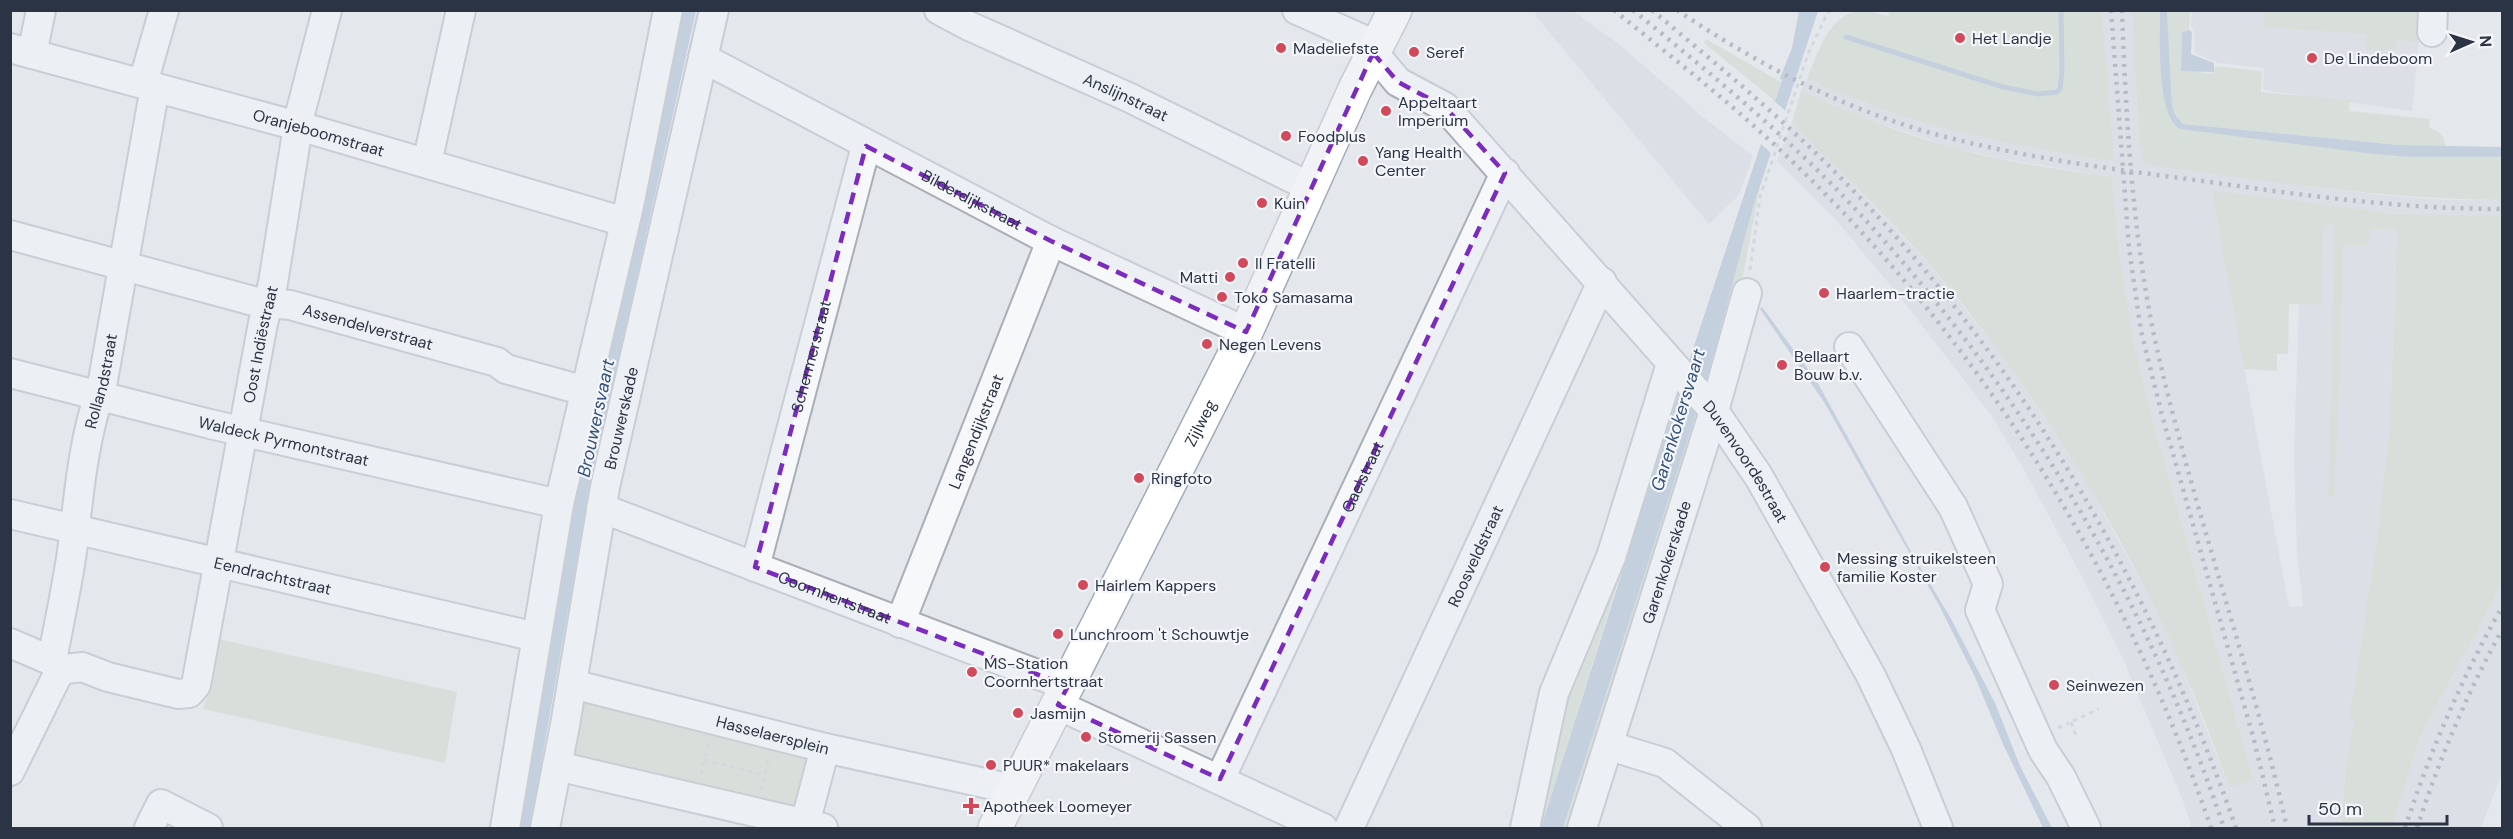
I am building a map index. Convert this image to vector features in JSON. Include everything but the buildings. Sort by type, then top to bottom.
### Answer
[{"type":"main road","name":"Zijlweg","points":[[995,828],[1246,332],[1310,187],[1395,10]]},
{"type":"street","points":[[21,51],[41,10]]},
{"type":"street","name":"Rollandstraat","points":[[10,771],[49,677],[93,412],[122,266],[149,85],[164,10]]},
{"type":"street","name":"Oost Indiëstraat","points":[[49,677],[66,669],[82,667],[108,677],[183,695],[193,690],[268,303],[298,126],[327,10]]},
{"type":"street","points":[[427,163],[461,10]]},
{"type":"street","points":[[505,828],[559,504],[625,222],[668,10]]},
{"type":"street","name":"Brouwerskade","points":[[545,828],[558,766],[601,508],[714,10]]},
{"type":"street","name":"Anslijnstraat","points":[[939,10],[973,18],[1310,187]]},
{"type":"street","name":"Duvenvoordestraat","points":[[1297,10],[1362,39],[1398,82],[1445,107],[1708,404],[1765,487],[1864,664],[1906,749],[1929,826]]},
{"type":"street","name":"Oranjeboomstraat","points":[[21,51],[298,126],[625,222]]},
{"type":"street","name":"Bilderdijkstraat","points":[[703,58],[866,146],[1051,241],[1246,332]]},
{"type":"street","name":"Schermerstraat","points":[[755,567],[866,146]]},
{"type":"street","name":"Gaelstraat","points":[[1220,779],[1505,173]]},
{"type":"street","name":"Assendelverstraat","points":[[10,235],[240,298],[291,304],[497,362],[506,369],[585,391]]},
{"type":"street","name":"Langendijkstraat","points":[[900,623],[1051,241]]},
{"type":"street","name":"Roosveldstraat","points":[[1349,828],[1602,282]]},
{"type":"street","name":"Garenkokerskade","points":[[1582,828],[1610,746],[1708,404],[1747,293]]},
{"type":"street","points":[[1849,347],[1953,507],[1988,584],[1980,610],[2058,745],[2061,777],[2086,828]]},
{"type":"street","points":[[1525,828],[1554,693],[1611,557],[1677,370]]},
{"type":"street","name":"Waldeck Pyrmontstraat","points":[[10,373],[242,432],[559,504]]},
{"type":"street","name":"Coornhertstraat","points":[[601,508],[900,623],[1063,695],[1220,779],[1323,828]]},
{"type":"street","name":"Eendrachtstraat","points":[[10,514],[536,637]]},
{"type":"street","points":[[10,643],[49,677]]},
{"type":"street","name":"Hasselaersplein","points":[[558,766],[814,826],[825,748],[572,684]]},
{"type":"street","points":[[1610,746],[1665,763],[1747,828]]},
{"type":"street","points":[[825,748],[998,786],[1014,792]]},
{"type":"street","points":[[149,828],[161,804],[208,828]]},
{"type":"path","points":[[1747,293],[1760,197],[1808,54],[1831,10]]},
{"type":"path","points":[[2058,745],[2069,723],[2099,709]]},
{"type":"path","points":[[696,798],[714,719]]},
{"type":"path","points":[[756,812],[775,734]]},
{"type":"path","points":[[704,760],[765,775]]},
{"type":"highlighted area","points":[[1373,53],[1398,82],[1445,107],[1505,173],[1220,779],[1058,705],[1068,686],[755,567],[866,146],[1051,241],[1246,332]]},
{"type":"shaded area","points":[[1535,11],[1573,11],[1620,45],[1703,117],[1753,156],[1739,195],[1709,224],[1536,16]]},
{"type":"shaded area","points":[[2102,11],[2132,11],[2139,145],[2143,149],[2302,186],[2446,200],[2502,200],[2502,216],[2439,216],[2371,212],[2211,191],[2289,607],[2303,606],[2297,553],[2294,454],[2299,304],[2321,304],[2324,224],[2335,225],[2334,495],[2344,244],[2369,229],[2397,230],[2390,420],[2376,545],[2349,716],[2354,718],[2345,769],[2342,828],[2192,828],[2183,801],[2124,661],[2079,571],[2022,466],[1991,415],[1901,298],[1835,219],[1777,161],[1792,122],[1929,264],[2006,360],[2080,470],[2147,593],[2178,657],[2229,787],[2254,779],[2149,407],[2131,328],[2119,249],[2112,177],[1999,158],[1950,147],[1862,117],[1801,91],[1807,79],[1867,104],[2113,161]]},
{"type":"shaded area","name":"De Lindeboom","points":[[2192,11],[2422,11],[2412,111],[2263,90],[2264,68],[2218,63],[2195,53],[2194,29],[2191,28]]},
{"type":"shaded area","points":[[2502,584],[2502,773],[2481,828],[2391,828],[2421,735]]},
{"type":"green space","points":[[1860,11],[1888,16],[1890,11],[2102,11],[2114,161],[2014,144],[1939,127],[1901,116],[1807,79],[1820,47],[1832,27],[1840,19]]},
{"type":"green space","points":[[2132,11],[2160,11],[2163,89],[2170,117],[2176,126],[2373,154],[2410,157],[2502,157],[2502,200],[2367,193],[2143,164],[2143,149],[2139,145]]},
{"type":"green space","points":[[2167,11],[2190,11],[2189,30],[2183,32],[2182,35],[2181,67],[2209,74],[2214,72],[2215,66],[2262,71],[2261,92],[2350,100],[2349,111],[2430,119],[2429,128],[2441,134],[2446,147],[2398,145],[2183,124],[2175,115],[2172,105]]},
{"type":"green space","points":[[2265,11],[2420,11],[2417,42],[2398,40],[2396,51],[2366,50],[2366,34],[2264,27]]},
{"type":"green space","points":[[1706,39],[1781,82],[1775,101],[1704,43]]},
{"type":"green space","points":[[1801,91],[1894,129],[1951,147],[2011,161],[2112,177],[2119,249],[2131,328],[2149,407],[2254,780],[2229,787],[2177,656],[2126,552],[2068,452],[2003,357],[1931,266],[1792,122]]},
{"type":"green space","points":[[1761,181],[1742,281],[1706,382],[1754,204]]},
{"type":"green space","points":[[2211,190],[2396,214],[2502,216],[2502,584],[2421,735],[2391,828],[2342,828],[2345,769],[2354,718],[2349,717],[2376,545],[2390,420],[2397,230],[2370,229],[2368,245],[2344,245],[2335,495],[2328,496],[2335,225],[2324,225],[2321,305],[2289,304],[2288,354],[2277,354],[2277,371],[2244,369]]},
{"type":"green space","points":[[1678,391],[1541,828],[1535,828],[1565,690],[1669,398]]},
{"type":"green space","points":[[1696,412],[1702,412],[1575,828],[1563,828]]},
{"type":"green space","points":[[218,639],[457,692],[445,763],[203,709],[208,695]]},
{"type":"green space","points":[[581,702],[816,759],[802,814],[571,760]]},
{"type":"water","name":"Brouwersvaart","points":[[675,11],[696,11],[588,495],[530,828],[511,828],[534,684]]},
{"type":"water","name":"Garenkokersvaart","points":[[1799,11],[1818,11],[1754,204],[1706,382],[1563,828],[1541,828],[1689,361],[1761,144],[1759,135],[1766,129],[1761,124],[1768,117],[1765,113],[1773,100],[1775,101],[1782,80],[1780,78],[1792,48]]},
{"type":"water","points":[[2160,11],[2167,11],[2172,105],[2175,115],[2183,124],[2398,145],[2502,147],[2502,157],[2410,157],[2373,154],[2180,129],[2172,122],[2163,93]]},
{"type":"water","points":[[2189,30],[2192,32],[2191,54],[2214,63],[2214,72],[2181,71],[2182,32]]},
{"type":"water","points":[[1762,307],[1816,380],[1950,617],[1995,703],[2020,766],[2052,828],[2043,828],[2003,744],[1975,677],[1940,607],[1824,402],[1760,309]]},
{"type":"pier","points":[[1773,100],[1787,112],[1773,155],[1760,143],[1759,135],[1766,129],[1761,124],[1768,117],[1765,113]]},
{"type":"waterway","points":[[1846,37],[2003,87],[2038,94],[2057,92],[2060,89],[2062,71],[2061,10]]},
{"type":"railway","points":[[1614,10],[1747,120],[1840,209],[1909,286],[1973,368],[2032,454],[2085,544],[2133,636],[2175,731],[2211,828]]},
{"type":"railway","points":[[1633,10],[1795,148],[1845,198],[1907,267],[1965,339],[2019,414],[2069,492],[2115,573],[2156,656],[2192,741],[2224,828]]},
{"type":"railway","points":[[1652,10],[1771,112],[1840,177],[1906,248],[1967,322],[2023,400],[2074,480],[2121,564],[2164,650],[2202,738],[2236,828]]},
{"type":"railway","points":[[1677,10],[1771,67],[1838,100],[1907,126],[1975,144],[2075,163],[2319,197],[2429,207],[2502,209]]},
{"type":"railway","points":[[2111,10],[2129,248],[2141,331],[2162,415],[2254,740],[2275,828]]},
{"type":"railway","points":[[2122,10],[2135,214],[2154,335],[2185,459],[2256,704],[2287,828]]},
{"type":"railway","points":[[2405,828],[2448,715],[2473,660],[2502,607]]},
{"type":"railway","points":[[2417,828],[2455,727],[2502,630]]},
{"type":"place","name":"Het Landje","points":[[1960,38]]},
{"type":"place","name":"Madeliefste","points":[[1281,48]]},
{"type":"place","name":"Seref","points":[[1414,52]]},
{"type":"place","name":"De Lindeboom","points":[[2312,58]]},
{"type":"place","name":"Appeltaart Imperium","points":[[1386,111]]},
{"type":"place","name":"Foodplus","points":[[1286,136]]},
{"type":"place","name":"Yang Health Center","points":[[1363,161]]},
{"type":"place","name":"Kuin","points":[[1262,203]]},
{"type":"place","name":"Il Fratelli","points":[[1243,263]]},
{"type":"place","name":"Matti","points":[[1230,277]]},
{"type":"place","name":"Haarlem-tractie","points":[[1824,293]]},
{"type":"place","name":"Toko Samasama","points":[[1222,297]]},
{"type":"place","name":"Negen Levens","points":[[1207,344]]},
{"type":"place","name":"Bellaart Bouw b.v.","points":[[1782,365]]},
{"type":"place","name":"Ringfoto","points":[[1139,478]]},
{"type":"place","name":"Messing struikelsteen familie Koster","points":[[1825,567]]},
{"type":"place","name":"Hairlem Kappers","points":[[1083,585]]},
{"type":"place","name":"Lunchroom 't Schouwtje","points":[[1058,634]]},
{"type":"place","name":"MS-Station Coornhertstraat","points":[[972,672]]},
{"type":"place","name":"Seinwezen","points":[[2054,685]]},
{"type":"place","name":"Jasmijn","points":[[1018,713]]},
{"type":"place","name":"Stomerij Sassen","points":[[1086,737]]},
{"type":"place","name":"PUUR* makelaars","points":[[991,765]]},
{"type":"place","name":"Apotheek Loomeyer","points":[[971,806]]}]
